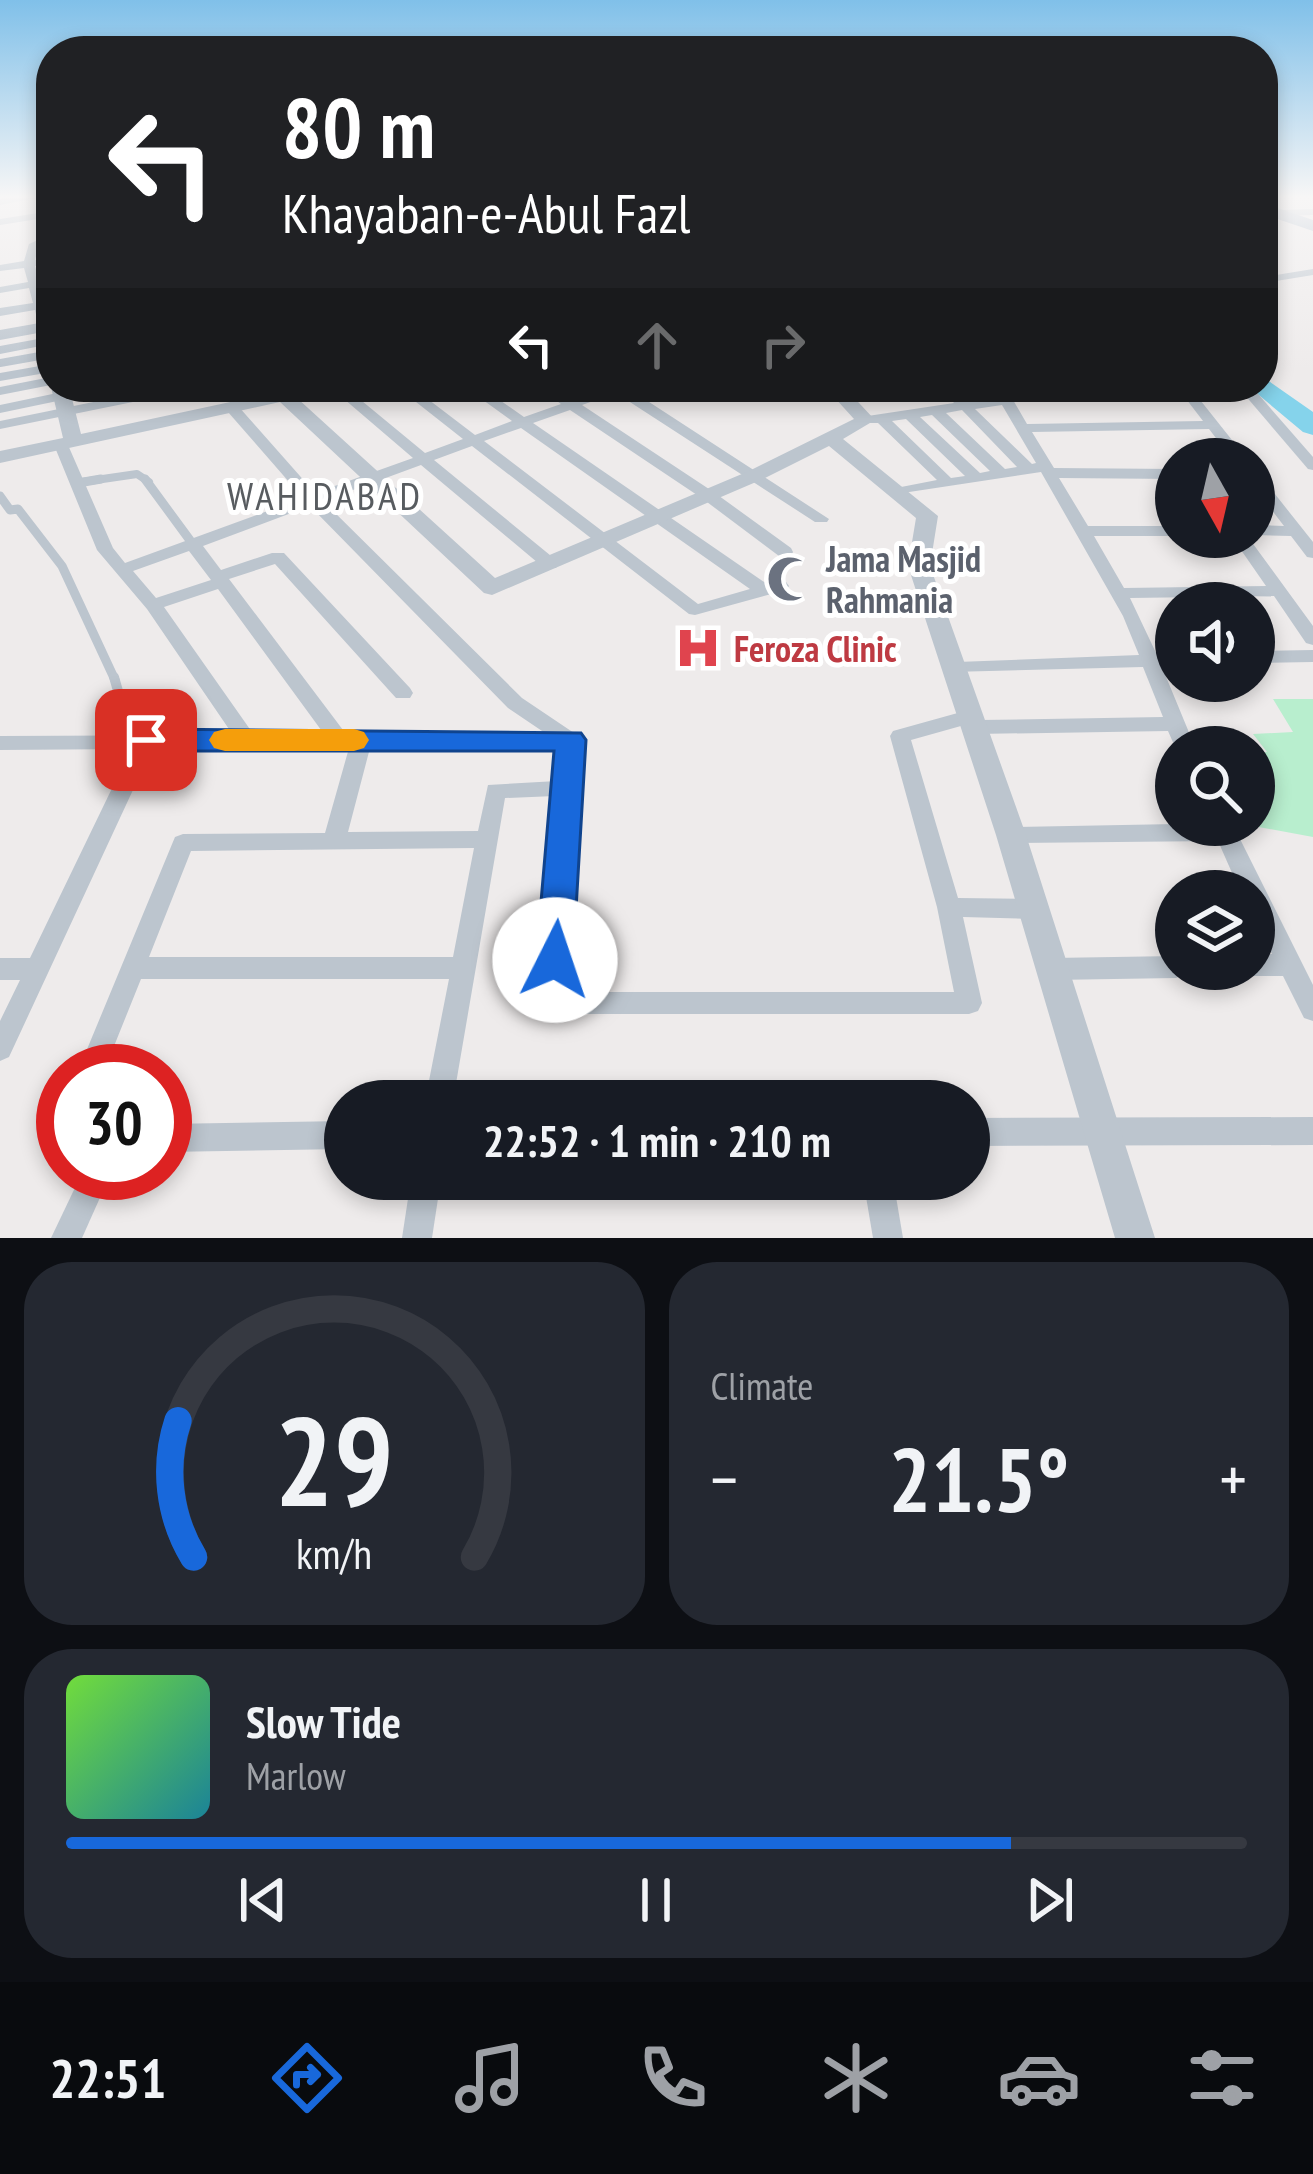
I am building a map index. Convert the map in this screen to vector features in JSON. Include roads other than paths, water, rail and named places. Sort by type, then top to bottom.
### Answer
[{"type":"street","points":[[0,268],[36,304]]},
{"type":"street","points":[[1278,278],[1313,272]]},
{"type":"street","points":[[0,280],[36,306]]},
{"type":"street","points":[[0,290],[36,308]]},
{"type":"street","points":[[0,301],[36,310]]},
{"type":"street","points":[[0,312],[36,312]]},
{"type":"street","points":[[0,324],[36,314]]},
{"type":"street","points":[[0,335],[36,316]]},
{"type":"street","points":[[0,350],[36,319]]},
{"type":"street","points":[[0,377],[36,371]]},
{"type":"street","points":[[0,391],[36,393]]},
{"type":"street","points":[[0,409],[36,400]]},
{"type":"street","points":[[0,425],[45,402]]},
{"type":"street","points":[[61,402],[76,484],[95,533],[153,605],[248,740]]},
{"type":"street","points":[[0,457],[267,402]]},
{"type":"street","points":[[290,402],[492,588],[756,476],[874,419],[975,402]]},
{"type":"street","points":[[356,402],[550,564]]},
{"type":"street","points":[[424,402],[695,610],[771,587],[659,518],[494,402]]},
{"type":"street","points":[[567,402],[784,552]]},
{"type":"street","points":[[121,570],[579,402]]},
{"type":"street","points":[[641,402],[821,520]]},
{"type":"street","points":[[853,402],[948,483]]},
{"type":"street","points":[[957,402],[1028,469]]},
{"type":"street","points":[[570,740],[552,1003],[969,1003],[949,907],[900,736],[974,722],[1174,724],[1119,593],[1009,402]]},
{"type":"street","points":[[1195,402],[1224,438]]},
{"type":"street","points":[[1258,402],[1313,466]]},
{"type":"street","points":[[233,409],[311,498],[515,703],[570,740]]},
{"type":"street","points":[[935,410],[1002,474]]},
{"type":"street","points":[[909,414],[976,478]]},
{"type":"street","points":[[1026,428],[1214,425]]},
{"type":"street","points":[[833,440],[927,516],[919,566],[1011,835],[1135,1238]]},
{"type":"street","points":[[901,491],[1028,469],[1155,473]]},
{"type":"street","points":[[1275,504],[1313,553]]},
{"type":"street","points":[[1275,530],[1296,531]]},
{"type":"street","points":[[1084,531],[1155,531]]},
{"type":"street","points":[[192,543],[351,740],[334,841]]},
{"type":"street","points":[[153,605],[278,557],[403,693]]},
{"type":"street","points":[[1255,558],[1313,639]]},
{"type":"street","points":[[1119,593],[1279,591]]},
{"type":"street","points":[[1275,657],[1313,656]]},
{"type":"street","points":[[957,668],[1155,661]]},
{"type":"street","points":[[2,745],[139,740],[570,740]]},
{"type":"street","points":[[0,1049],[139,740]]},
{"type":"street","points":[[443,1080],[496,791],[567,788]]},
{"type":"street","points":[[1011,835],[1155,831]]},
{"type":"street","points":[[102,1044],[183,843],[486,839]]},
{"type":"street","points":[[949,907],[1034,909]]},
{"type":"street","points":[[1275,940],[1313,1010]]},
{"type":"street","points":[[1275,965],[1287,965]]},
{"type":"street","points":[[1052,969],[1155,967]]},
{"type":"street","points":[[133,968],[463,968]]},
{"type":"street","points":[[0,969],[39,969]]},
{"type":"street","points":[[990,1132],[1313,1131]]},
{"type":"street","points":[[192,1138],[324,1135]]},
{"type":"street","points":[[66,1238],[85,1200]]},
{"type":"street","points":[[417,1238],[423,1200]]},
{"type":"street","points":[[882,1200],[888,1238]]},
{"type":"lane","points":[[0,363],[36,321]]},
{"type":"lane","points":[[76,484],[137,474],[149,482],[192,543]]},
{"type":"lane","points":[[0,496],[10,510],[18,509],[62,566],[78,607],[109,661],[139,740]]},
{"type":"waterway","points":[[1278,397],[1313,426]]},
{"type":"place","name":"Jama Masjid Rahmania","points":[[790,579]]},
{"type":"place","name":"Feroza Clinic","points":[[698,648]]},
{"type":"district","name":"WAHIDABAD","points":[[325,495]]}]
